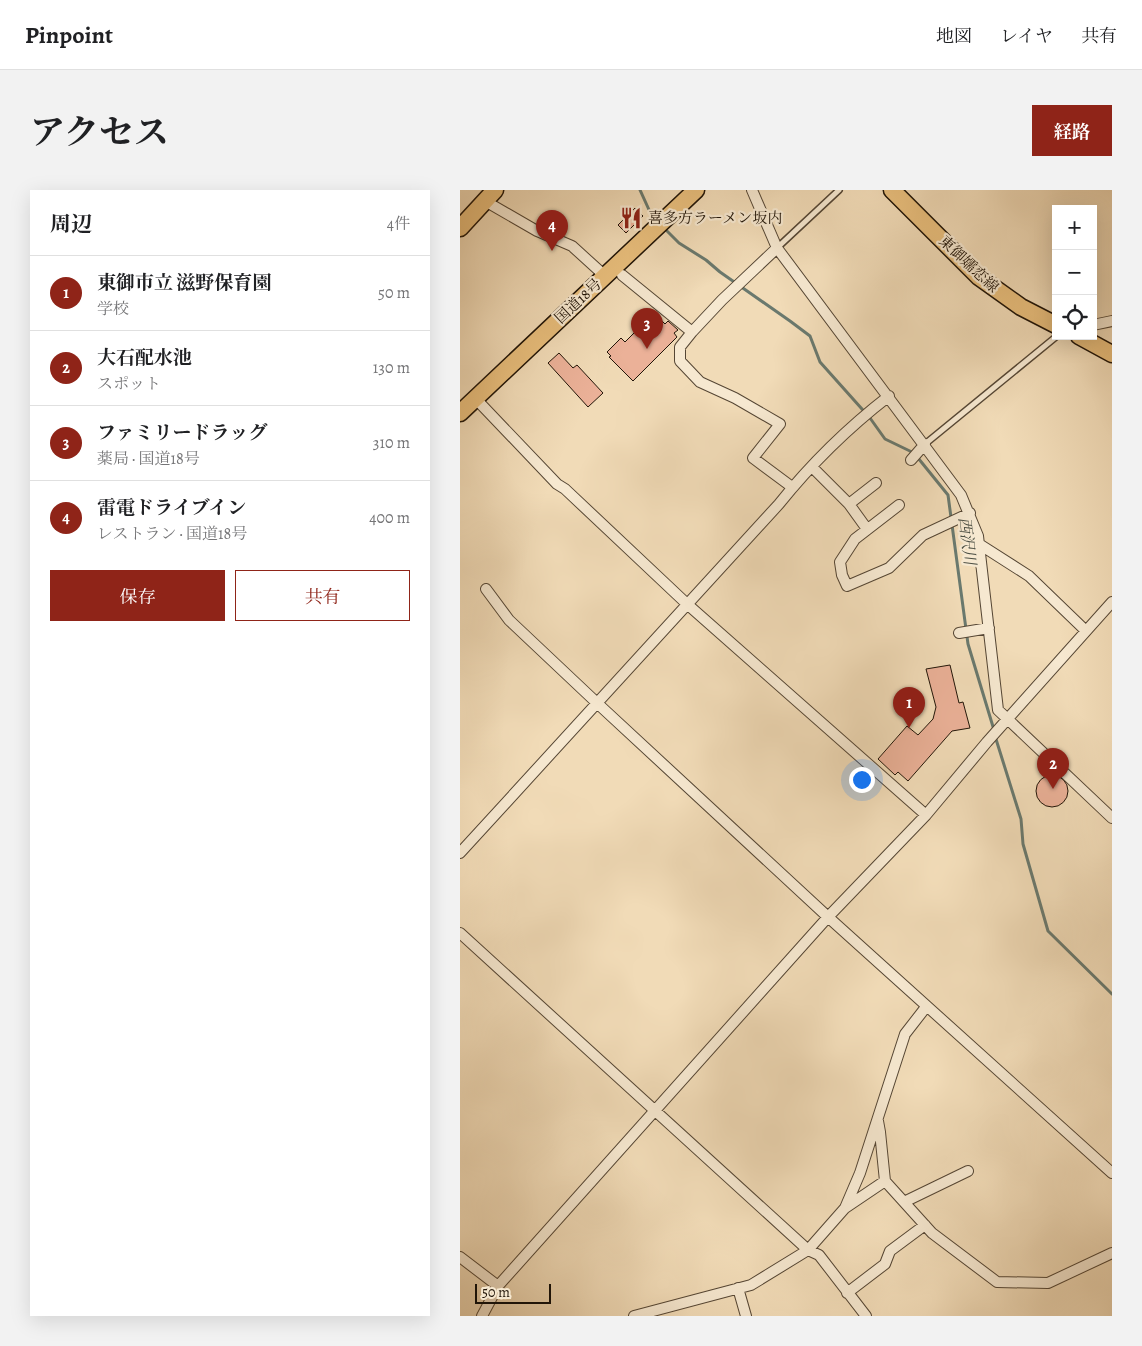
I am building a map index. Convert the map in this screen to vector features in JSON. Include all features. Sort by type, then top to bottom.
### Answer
[{"type":"main road","name":"国道18号","points":[[460,413],[696,190]]},
{"type":"main road","name":"東御嬬恋線","points":[[892,190],[979,277],[1021,307],[1052,323]]},
{"type":"main road","points":[[460,228],[490,195]]},
{"type":"main road","points":[[1087,340],[1112,354]]},
{"type":"street","points":[[752,190],[777,248],[889,396],[922,447],[962,496],[978,536],[998,710],[1004,724],[1112,818]]},
{"type":"street","points":[[490,195],[537,231],[572,246],[605,276]]},
{"type":"street","points":[[777,248],[722,300],[692,332],[680,347],[680,362],[700,382],[735,398],[780,424],[753,458],[792,487]]},
{"type":"street","points":[[622,275],[692,332]]},
{"type":"street","points":[[1097,324],[1112,321]]},
{"type":"street","points":[[460,853],[780,504],[792,487],[861,418],[889,396]]},
{"type":"street","points":[[475,398],[557,484],[565,489],[687,604],[926,815]]},
{"type":"street","points":[[911,460],[922,447]]},
{"type":"street","points":[[812,467],[849,504],[867,529]]},
{"type":"street","points":[[849,504],[876,483]]},
{"type":"street","points":[[900,506],[855,539],[840,562],[842,575],[848,586],[889,568],[924,535],[970,513]]},
{"type":"street","points":[[979,544],[1029,576],[1086,631]]},
{"type":"street","points":[[486,589],[509,620],[597,703],[926,1007],[1112,1174]]},
{"type":"street","points":[[482,1316],[498,1286],[653,1110],[828,917],[926,815],[987,742],[1112,602]]},
{"type":"street","points":[[959,633],[989,628]]},
{"type":"street","points":[[460,933],[808,1250],[819,1255],[866,1316]]},
{"type":"street","points":[[845,1208],[860,1173],[905,1034],[926,1007]]},
{"type":"street","points":[[878,1120],[885,1181],[932,1233],[998,1282],[1048,1283],[1112,1253]]},
{"type":"street","points":[[904,1202],[968,1171]]},
{"type":"street","points":[[634,1316],[750,1285],[808,1250],[845,1208],[885,1181]]},
{"type":"street","points":[[847,1293],[885,1264],[890,1251],[925,1225]]},
{"type":"street","points":[[460,1257],[498,1286]]},
{"type":"street","points":[[738,1288],[746,1316]]},
{"type":"lane","points":[[777,248],[839,190]]},
{"type":"lane","points":[[922,447],[1052,340]]},
{"type":"building","points":[[635,208],[643,216],[626,233],[618,225]]},
{"type":"building","points":[[654,313],[665,324],[668,321],[678,330],[674,333],[677,337],[633,381],[609,357],[611,356],[607,352],[621,338],[625,342]]},
{"type":"building","points":[[559,353],[573,368],[577,365],[603,393],[588,407],[548,363]]},
{"type":"building","points":[[950,665],[959,703],[963,702],[970,728],[952,731],[908,781],[898,772],[895,775],[878,759],[907,726],[918,735],[933,719],[936,707],[926,669]]},
{"type":"building","points":[[1052,775],[1063,780],[1068,791],[1063,802],[1052,807],[1041,802],[1036,791],[1041,780]]},
{"type":"waterway","name":"西沢川","points":[[640,190],[650,212],[658,220]]},
{"type":"waterway","name":"西沢川","points":[[663,227],[679,243],[706,260],[810,336],[820,362],[870,418],[885,439],[914,453],[948,495],[968,644],[994,730]]},
{"type":"waterway","name":"西沢川","points":[[995,736],[1021,819],[1023,844],[1048,931],[1112,994]]},
{"type":"place","name":"喜多方ラーメン坂内","points":[[631,218]]},
{"type":"place","name":"雷電ドライブイン","points":[[552,251]]},
{"type":"place","name":"ファミリードラッグ","points":[[647,349]]},
{"type":"place","name":"東御市立 滋野保育園","points":[[909,728]]},
{"type":"place","name":"大石配水池","points":[[1053,789]]}]
